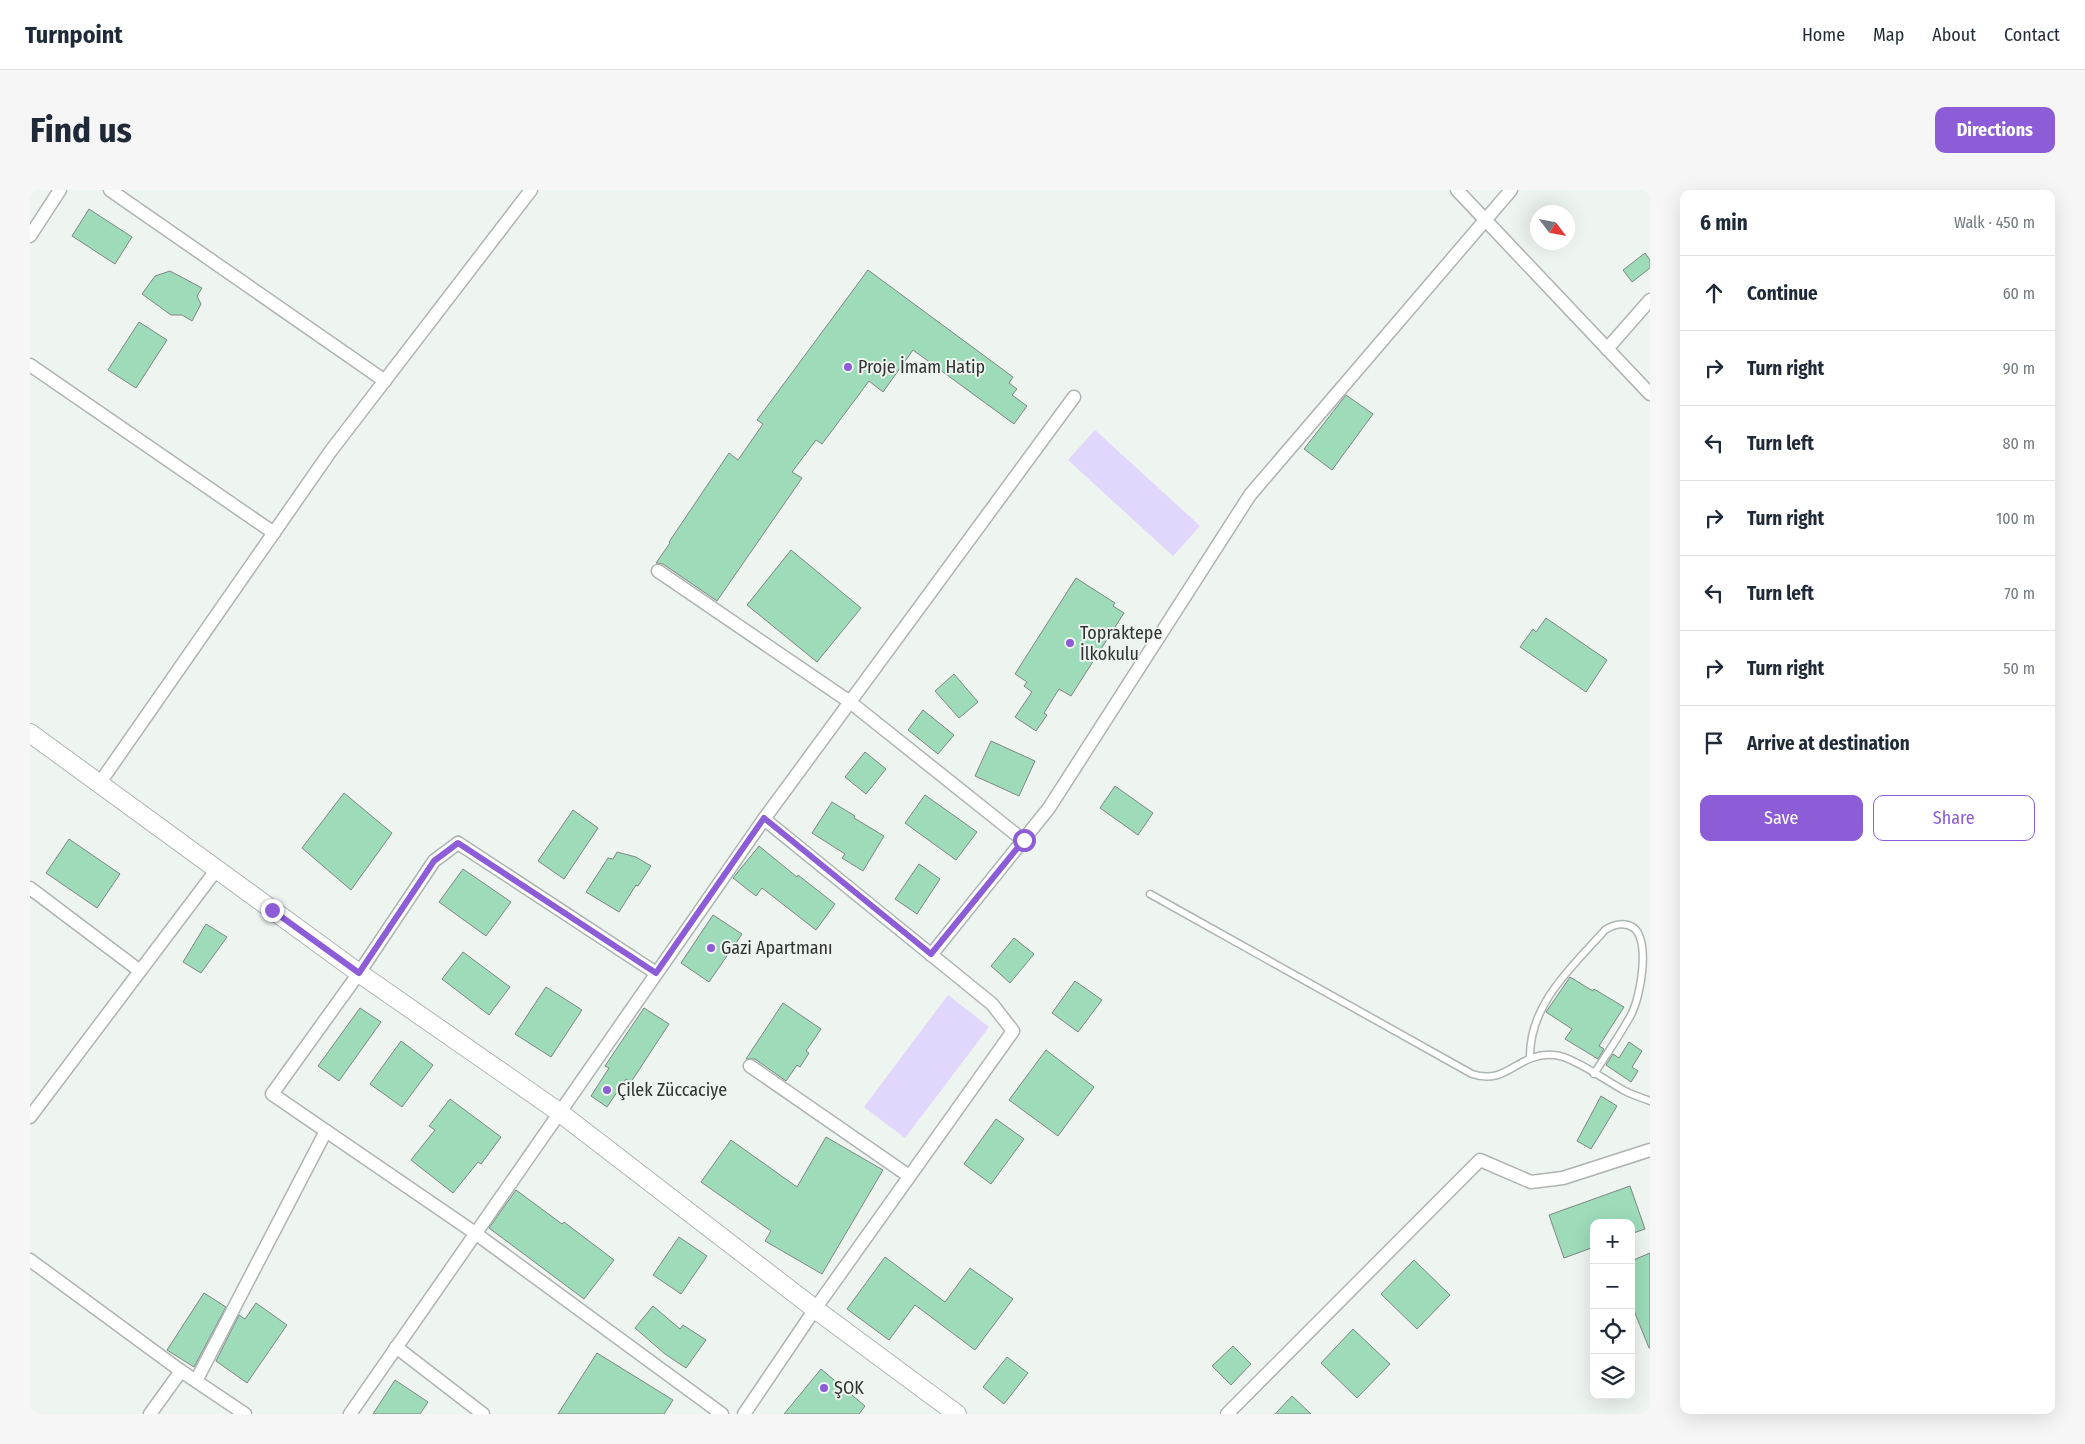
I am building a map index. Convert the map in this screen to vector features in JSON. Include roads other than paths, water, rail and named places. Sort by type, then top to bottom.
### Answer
[{"type":"main road","points":[[30,734],[359,973],[559,1112],[815,1309],[957,1414]]},
{"type":"street","points":[[30,236],[60,190]]},
{"type":"street","points":[[110,190],[385,381]]},
{"type":"street","points":[[99,784],[330,452],[531,190]]},
{"type":"street","points":[[1457,190],[1650,394]]},
{"type":"street","points":[[931,954],[1049,808],[1250,495],[1484,219],[1511,190]]},
{"type":"street","points":[[1607,349],[1650,300]]},
{"type":"street","points":[[30,365],[274,533]]},
{"type":"street","points":[[350,1414],[764,818],[1074,397]]},
{"type":"street","points":[[658,571],[850,702],[1024,840]]},
{"type":"street","points":[[744,1414],[815,1309],[1013,1031],[992,1004],[764,818]]},
{"type":"street","points":[[656,973],[458,843],[434,861],[359,973],[272,1094],[475,1233],[722,1414]]},
{"type":"street","points":[[30,1117],[217,869]]},
{"type":"street","points":[[30,888],[140,971]]},
{"type":"street","points":[[750,1066],[910,1176]]},
{"type":"street","points":[[196,1381],[326,1131]]},
{"type":"street","points":[[1227,1414],[1480,1160],[1531,1182],[1563,1178],[1650,1150]]},
{"type":"street","points":[[30,1260],[181,1371],[244,1414]]},
{"type":"street","points":[[396,1348],[483,1414]]},
{"type":"street","points":[[150,1414],[181,1371]]},
{"type":"lane","points":[[1150,894],[1472,1074],[1497,1077],[1530,1058],[1547,1055],[1562,1056],[1628,1093],[1650,1101]]},
{"type":"lane","points":[[1530,1058],[1531,1037],[1534,1025],[1553,989],[1605,930],[1616,925],[1629,926],[1639,932],[1645,943],[1646,955],[1641,984],[1631,1014],[1594,1074]]},
{"type":"place","name":"Proje İmam Hatip","points":[[848,367]]},
{"type":"place","name":"Topraktepe İlkokulu","points":[[1070,643]]},
{"type":"place","name":"Gazi Apartmanı","points":[[711,948]]},
{"type":"place","name":"Çilek Züccaciye","points":[[607,1090]]},
{"type":"place","name":"ŞOK","points":[[824,1388]]}]
